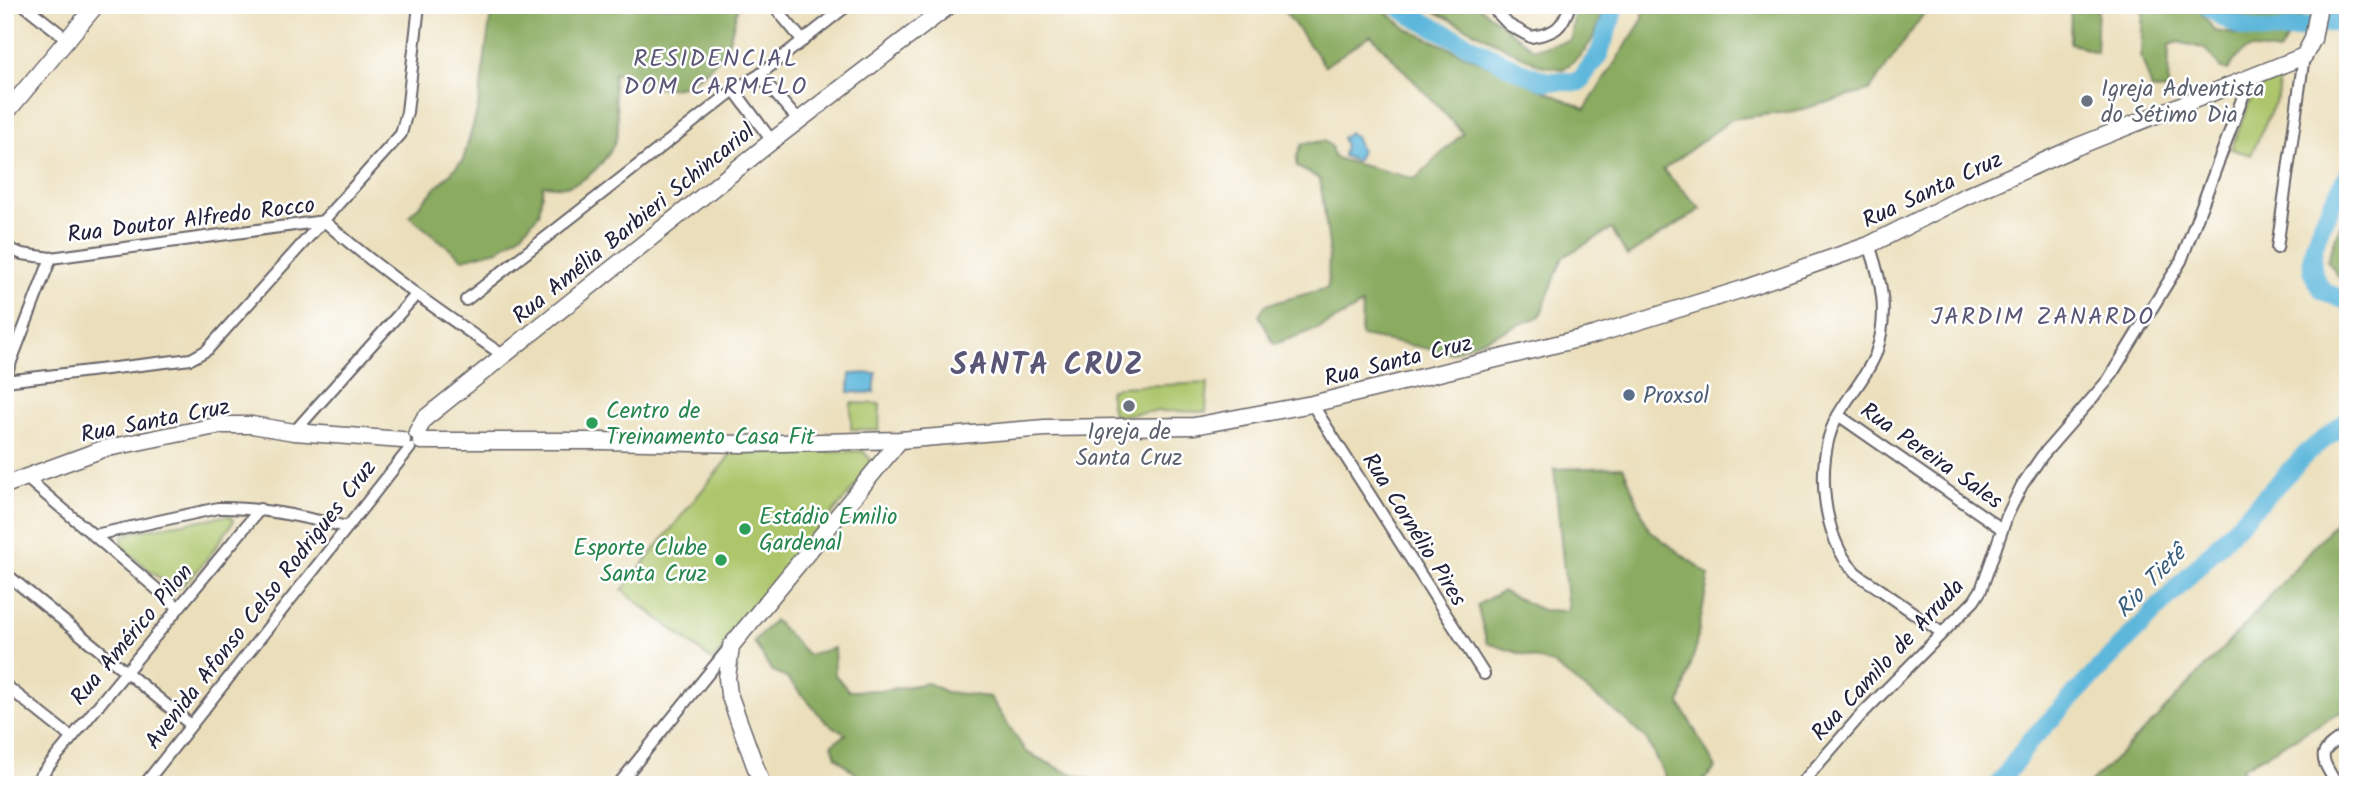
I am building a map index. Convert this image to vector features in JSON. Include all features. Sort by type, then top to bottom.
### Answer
[{"type":"street","points":[[24,5],[68,39]]},
{"type":"street","points":[[5,114],[96,5]]},
{"type":"street","points":[[5,379],[191,359],[206,350],[401,134],[407,112],[419,5]]},
{"type":"street","points":[[772,5],[803,41]]},
{"type":"street","points":[[466,300],[734,90],[759,75],[848,5]]},
{"type":"street","name":"Rua Amélia Barbieri Schincariol","points":[[412,440],[424,419],[772,141],[950,5]]},
{"type":"street","points":[[1490,5],[1509,25],[1531,37],[1556,31],[1566,18],[1570,5]]},
{"type":"street","points":[[2277,248],[2304,56],[2315,32],[2319,9]]},
{"type":"street","name":"Rua Santa Cruz","points":[[11,481],[103,449],[221,425],[252,425],[294,432],[412,440],[745,444],[900,440],[1045,428],[1194,426],[1312,404],[1662,316],[1869,245],[1962,198],[2076,147],[2304,56]]},
{"type":"street","points":[[759,75],[799,121]]},
{"type":"street","name":"Rua Camilo de Arruda","points":[[1800,785],[1861,715],[1975,601],[2022,485],[2042,456],[2108,380],[2181,261],[2250,78]]},
{"type":"street","points":[[734,90],[772,141]]},
{"type":"street","name":"Rua Doutor Alfredo Rocco","points":[[5,379],[51,258],[324,221],[360,253],[416,295],[504,356]]},
{"type":"street","points":[[1869,245],[1879,272],[1884,298],[1882,328],[1876,353],[1838,415],[1827,442],[1823,471],[1829,518],[1836,542],[1856,572],[1942,633]]},
{"type":"street","points":[[5,247],[22,254],[51,258]]},
{"type":"street","points":[[294,432],[416,295]]},
{"type":"street","name":"Rua Cornélio Pires","points":[[1312,404],[1484,674]]},
{"type":"street","name":"Rua Pereira Sales","points":[[1838,415],[2002,529]]},
{"type":"street","name":"Avenida Afonso Celso Rodrigues Cruz","points":[[144,785],[348,527],[412,440]]},
{"type":"street","points":[[618,785],[900,440]]},
{"type":"street","points":[[11,481],[95,535],[115,556],[178,608]]},
{"type":"street","points":[[95,535],[218,508],[261,509],[348,527]]},
{"type":"street","name":"Rua Américo Pilon","points":[[33,785],[261,509]]},
{"type":"street","points":[[5,573],[191,725]]},
{"type":"street","points":[[731,646],[727,678],[729,694],[762,785]]},
{"type":"street","points":[[5,685],[72,738]]},
{"type":"street","points":[[2337,785],[2323,760],[2329,745],[2348,733]]},
{"type":"green space","points":[[492,5],[738,7],[725,49],[708,69],[692,81],[675,88],[667,88],[614,73],[617,137],[602,162],[587,176],[571,185],[543,185],[539,214],[521,234],[498,250],[463,259],[409,216],[463,160],[478,108]]},
{"type":"green space","points":[[1280,5],[1378,5],[1407,29],[1585,109],[1643,19],[1643,5],[1930,5],[1869,91],[1795,111],[1732,119],[1663,170],[1701,209],[1627,256],[1612,229],[1563,257],[1540,316],[1451,353],[1361,336],[1362,305],[1320,328],[1274,344],[1259,315],[1265,305],[1328,288],[1329,245],[1320,179],[1297,167],[1297,155],[1302,144],[1324,141],[1331,146],[1334,158],[1415,179],[1463,133],[1371,35],[1325,66]]},
{"type":"green space","points":[[1422,5],[1477,5],[1533,49],[1571,40],[1575,5],[1606,5],[1591,42],[1580,56],[1563,69],[1540,65]]},
{"type":"green space","points":[[2071,5],[2098,5],[2096,52],[2070,43]]},
{"type":"green space","points":[[2143,5],[2195,5],[2215,31],[2262,38],[2289,35],[2279,52],[2249,49],[2239,55],[2228,70],[2221,69],[2206,49],[2178,42],[2169,45],[2168,91],[2152,89],[2141,56]]},
{"type":"green space","points":[[2222,5],[2303,5],[2301,20],[2259,24],[2241,19]]},
{"type":"green space","points":[[2277,78],[2279,93],[2251,155],[2231,149],[2255,88]]},
{"type":"green space","points":[[2348,206],[2348,286],[2327,260]]},
{"type":"green space","points":[[1208,383],[1206,412],[1159,411],[1113,416],[1109,391],[1117,387]]},
{"type":"green space","points":[[851,403],[880,404],[879,430],[851,429]]},
{"type":"green space","name":"Estádio Emilio Gardenal","points":[[863,451],[871,460],[869,469],[713,661],[622,590],[732,453]]},
{"type":"green space","points":[[1623,467],[1649,530],[1709,575],[1695,650],[1680,704],[1716,768],[1698,785],[1669,785],[1647,740],[1553,664],[1487,643],[1477,605],[1502,591],[1542,610],[1568,611],[1554,469]]},
{"type":"green space","points":[[2348,508],[2348,708],[2242,768],[2249,785],[2088,785],[2153,722],[2242,628]]},
{"type":"green space","points":[[230,515],[234,521],[206,560],[188,580],[173,589],[121,547],[123,536],[136,531]]},
{"type":"green space","points":[[774,620],[808,655],[834,648],[835,675],[849,691],[886,690],[928,683],[946,692],[990,697],[1026,752],[1064,771],[1107,785],[869,785],[836,757],[832,744],[846,734],[826,722],[788,679],[771,670],[754,642]]},
{"type":"water","points":[[1349,132],[1355,137],[1361,151],[1356,161],[1343,156],[1345,145],[1342,138]]},
{"type":"water","points":[[876,373],[874,393],[849,392],[850,374]]},
{"type":"waterway","points":[[1397,5],[1410,15],[1519,71],[1546,81],[1579,82],[1599,54],[1616,5]]},
{"type":"waterway","points":[[2207,5],[2224,18],[2255,30],[2285,30],[2348,21]]},
{"type":"waterway","points":[[2348,174],[2319,232],[2312,263],[2315,278],[2323,290],[2348,301]]},
{"type":"waterway","name":"Rio Tietê","points":[[1998,785],[2030,741],[2307,453],[2348,420]]},
{"type":"place","name":"Igreja Adventista do Sétimo Dia","points":[[2087,101]]},
{"type":"place","name":"Proxsol","points":[[1629,395]]},
{"type":"place","name":"Igreja de Santa Cruz","points":[[1129,406]]},
{"type":"place","name":"Centro de Treinamento Casa Fit","points":[[592,423]]},
{"type":"place","name":"Estádio Emilio Gardenal","points":[[745,529]]},
{"type":"place","name":"Esporte Clube Santa Cruz","points":[[721,560]]},
{"type":"district","name":"RESIDENCIAL DOM CARMELO","points":[[716,72]]},
{"type":"district","name":"JARDIM ZANARDO","points":[[2043,316]]},
{"type":"district","name":"SANTA CRUZ","points":[[1048,364]]}]
